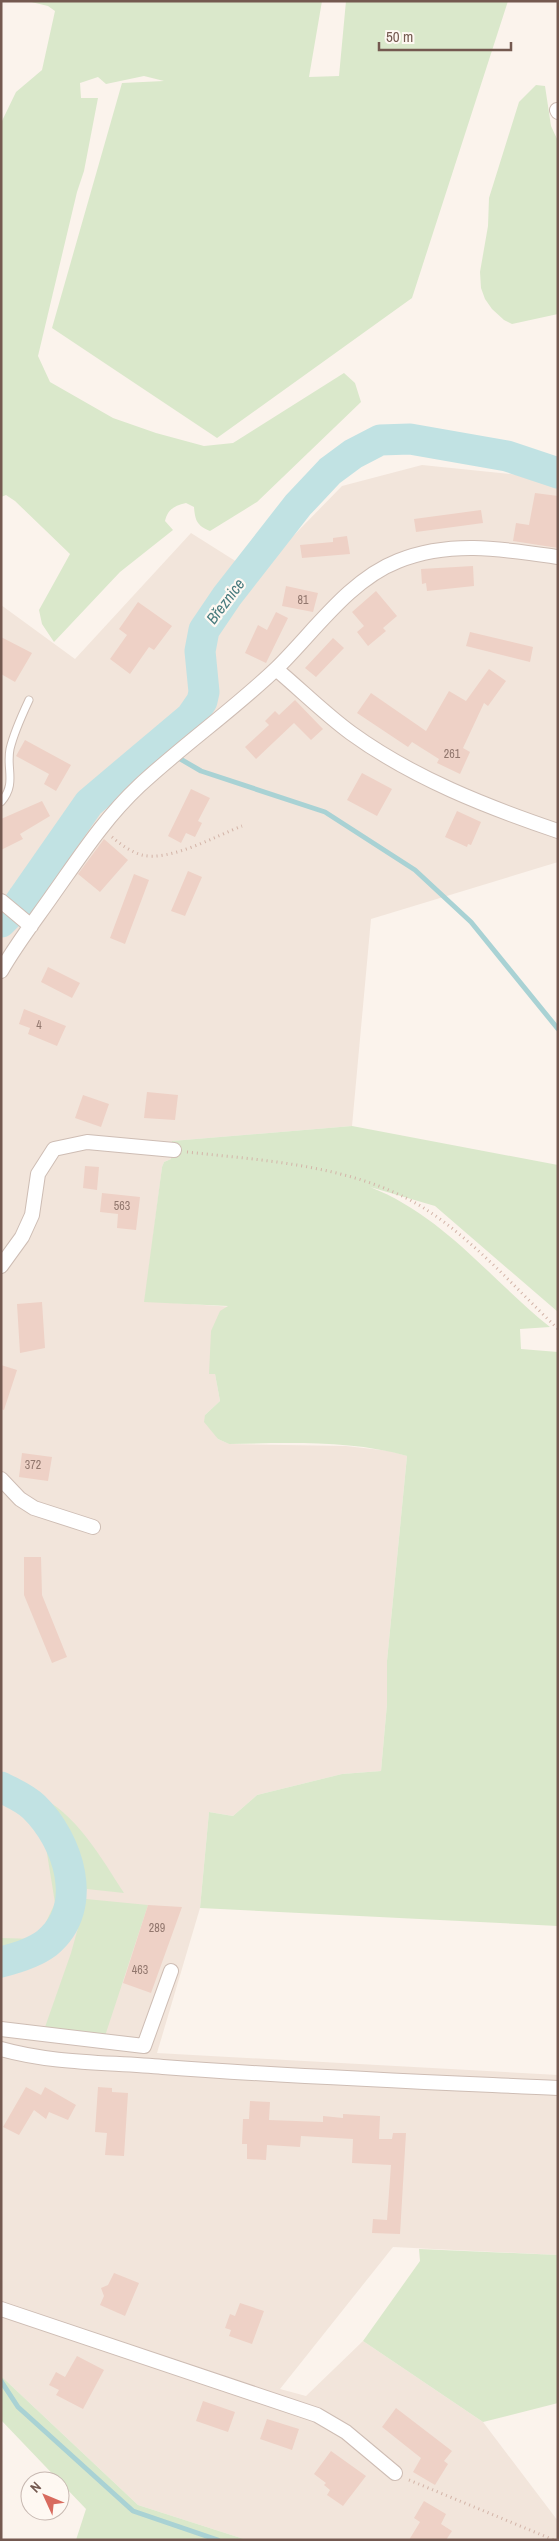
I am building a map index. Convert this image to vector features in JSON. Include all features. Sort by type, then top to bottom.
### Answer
[{"type":"street","points":[[1,971],[26,922],[100,827],[158,769],[276,669],[348,594],[381,570],[396,562],[429,551],[453,547],[495,548],[558,557]]},
{"type":"street","points":[[276,669],[352,734],[394,760],[424,777],[525,820],[558,831]]},
{"type":"street","points":[[3,902],[26,922]]},
{"type":"street","points":[[1,1266],[22,1237],[32,1215],[38,1174],[54,1149],[88,1142],[174,1150]]},
{"type":"street","points":[[1,1479],[20,1499],[34,1508],[92,1527]]},
{"type":"street","points":[[1,2029],[144,2046],[171,1971]]},
{"type":"street","points":[[1,2049],[38,2058],[68,2061],[112,2062],[241,2073],[558,2088]]},
{"type":"street","points":[[1,2309],[317,2415],[346,2432],[395,2473]]},
{"type":"lane","points":[[1,802],[11,785],[10,752],[12,741],[28,700]]},
{"type":"path","points":[[100,827],[130,849],[142,855],[155,856],[188,847],[242,826]]},
{"type":"path","points":[[174,1150],[289,1164],[362,1179],[403,1196],[438,1218],[489,1261],[558,1328]]},
{"type":"path","points":[[395,2473],[417,2484],[554,2540]]},
{"type":"shaded area","points":[[422,465],[548,478],[558,476],[558,862],[371,919],[352,1126],[172,1141],[171,1159],[164,1162],[162,1167],[145,1301],[233,1307],[210,1374],[215,1374],[220,1401],[205,1415],[218,1439],[229,1444],[346,1446],[390,1451],[407,1456],[387,1661],[387,1704],[381,1771],[342,1774],[257,1795],[233,1816],[209,1812],[200,1908],[157,2053],[558,2075],[558,2255],[393,2247],[280,2389],[306,2396],[363,2341],[483,2422],[558,2521],[558,2540],[247,2540],[138,2505],[1,2376],[1,605],[75,659],[191,533],[256,574],[342,486]]},
{"type":"green space","points":[[27,1],[322,1],[309,77],[339,76],[346,1],[508,1],[412,298],[217,438],[52,328],[122,83],[164,81],[144,76],[106,84],[98,77],[80,83],[81,98],[98,98],[84,171],[77,192],[38,356],[50,382],[113,418],[156,433],[204,446],[233,443],[344,373],[355,383],[361,402],[257,502],[210,531],[202,527],[198,522],[194,507],[186,503],[172,509],[165,521],[173,530],[120,572],[54,642],[42,624],[39,610],[70,554],[15,501],[6,495],[1,497],[1,123],[16,92],[42,70],[55,11],[48,6]]},
{"type":"green space","points":[[536,85],[545,86],[551,126],[558,141],[558,314],[512,324],[504,320],[492,309],[485,299],[481,288],[480,272],[488,226],[489,198],[519,102]]},
{"type":"green space","points":[[352,1126],[558,1165],[558,1312],[435,1206],[370,1187],[397,1199],[444,1231],[550,1327],[520,1329],[521,1349],[558,1352],[558,1926],[200,1908],[209,1812],[233,1816],[257,1795],[342,1774],[381,1771],[387,1704],[387,1661],[407,1456],[364,1447],[296,1443],[229,1444],[218,1439],[204,1422],[205,1415],[220,1401],[215,1374],[209,1374],[211,1331],[220,1311],[228,1306],[144,1302],[162,1167],[164,1162],[171,1159],[172,1141]]},
{"type":"green space","points":[[36,1795],[50,1802],[75,1824],[97,1851],[124,1893],[87,1889],[73,1925],[54,1950],[1,1978],[1,1938],[38,1939],[55,1903],[45,1841],[22,1811]]},
{"type":"green space","points":[[86,1899],[148,1905],[105,2036],[44,2030],[71,1953]]},
{"type":"green space","points":[[419,2249],[558,2255],[558,2403],[483,2422],[363,2341],[420,2261]]},
{"type":"green space","points":[[1,2376],[138,2505],[247,2540],[76,2540],[86,2509],[70,2492],[70,2471],[50,2471],[1,2420]]},
{"type":"building","points":[[535,493],[558,496],[558,548],[513,541],[516,523],[529,525]]},
{"type":"building","points":[[481,510],[483,523],[416,532],[414,519]]},
{"type":"building","points":[[347,536],[350,554],[302,558],[300,545],[333,542],[333,538]]},
{"type":"building","points":[[473,566],[474,586],[427,591],[426,583],[422,584],[421,569]]},
{"type":"building","points":[[286,586],[318,593],[313,612],[282,606]]},
{"type":"building","points":[[376,591],[397,616],[383,628],[386,631],[368,646],[357,632],[364,626],[352,612]]},
{"type":"building","points":[[138,602],[172,626],[154,650],[149,647],[130,674],[110,659],[127,635],[119,629]]},
{"type":"building","points":[[276,612],[288,618],[266,663],[245,653],[258,625],[267,630]]},
{"type":"building","points":[[470,632],[533,647],[530,662],[466,646]]},
{"type":"building","points":[[1,637],[32,653],[15,682],[1,674]]},
{"type":"building","points":[[333,638],[344,648],[316,677],[305,668]]},
{"type":"building","points":[[489,669],[506,681],[488,706],[484,703],[463,748],[470,752],[460,774],[437,763],[439,759],[412,742],[408,747],[357,713],[371,693],[426,731],[449,691],[466,701]]},
{"type":"building","points":[[295,700],[323,729],[311,740],[294,723],[256,759],[245,747],[269,725],[265,721],[275,711],[279,715]]},
{"type":"building","points":[[25,740],[71,765],[56,791],[44,784],[49,774],[16,756]]},
{"type":"building","points":[[362,773],[392,789],[377,816],[347,800]]},
{"type":"building","points":[[191,789],[210,798],[198,821],[202,823],[195,837],[186,833],[181,843],[168,836]]},
{"type":"building","points":[[42,801],[50,816],[20,834],[23,839],[1,850],[1,819]]},
{"type":"building","points":[[457,811],[481,822],[471,845],[468,844],[467,847],[445,837]]},
{"type":"building","points":[[104,839],[128,860],[100,892],[78,874]]},
{"type":"building","points":[[188,871],[202,877],[185,916],[171,911]]},
{"type":"building","points":[[134,874],[149,880],[125,944],[110,938]]},
{"type":"building","points":[[48,967],[80,983],[72,998],[41,982]]},
{"type":"building","points":[[24,1009],[66,1026],[57,1046],[28,1034],[30,1028],[19,1024]]},
{"type":"building","points":[[147,1092],[178,1095],[175,1120],[144,1118]]},
{"type":"building","points":[[83,1095],[109,1104],[101,1127],[75,1118]]},
{"type":"building","points":[[85,1166],[99,1167],[97,1190],[83,1188]]},
{"type":"building","points":[[102,1193],[140,1197],[136,1230],[117,1228],[118,1214],[100,1212]]},
{"type":"building","points":[[42,1302],[45,1348],[20,1353],[17,1304]]},
{"type":"building","points":[[1,1365],[17,1370],[4,1410],[1,1409]]},
{"type":"building","points":[[22,1453],[52,1457],[48,1481],[19,1477]]},
{"type":"building","points":[[24,1557],[41,1557],[42,1595],[67,1657],[52,1663],[24,1595]]},
{"type":"building","points":[[148,1905],[182,1907],[151,1993],[123,1983]]},
{"type":"building","points":[[26,2087],[41,2095],[45,2087],[76,2105],[68,2120],[49,2112],[46,2119],[34,2110],[19,2135],[3,2127]]},
{"type":"building","points":[[98,2087],[112,2088],[112,2092],[128,2093],[124,2156],[105,2155],[107,2133],[95,2132]]},
{"type":"building","points":[[250,2101],[270,2102],[269,2120],[323,2122],[323,2116],[343,2118],[343,2114],[380,2116],[379,2139],[392,2139],[393,2133],[406,2133],[400,2234],[372,2233],[373,2219],[387,2220],[391,2165],[352,2163],[353,2139],[301,2136],[300,2147],[267,2145],[266,2160],[247,2159],[247,2144],[242,2144],[243,2119],[249,2119]]},
{"type":"building","points":[[114,2273],[139,2283],[125,2316],[100,2305],[104,2296],[101,2288],[108,2285]]},
{"type":"building","points":[[240,2303],[264,2311],[252,2344],[229,2336],[231,2330],[225,2328],[230,2314],[235,2316]]},
{"type":"building","points":[[77,2356],[104,2370],[83,2409],[56,2395],[59,2390],[49,2385],[56,2372],[65,2377]]},
{"type":"building","points":[[203,2401],[235,2412],[228,2432],[196,2421]]},
{"type":"building","points":[[396,2408],[452,2451],[444,2461],[448,2464],[435,2485],[413,2472],[421,2458],[382,2427]]},
{"type":"building","points":[[267,2419],[299,2429],[292,2450],[260,2439]]},
{"type":"building","points":[[331,2451],[366,2476],[343,2506],[327,2495],[330,2490],[324,2485],[326,2483],[314,2474]]},
{"type":"building","points":[[424,2501],[446,2514],[441,2524],[452,2531],[446,2540],[409,2540],[420,2522],[414,2518]]},
{"type":"waterway","name":"Březnice","points":[[1,922],[18,905],[89,803],[191,717],[202,701],[204,692],[200,651],[204,630],[227,596],[298,505],[330,471],[353,454],[380,440],[410,439],[507,456],[558,473]]},
{"type":"waterway","points":[[158,746],[201,771],[325,812],[415,870],[471,922],[558,1029]]},
{"type":"waterway","points":[[13,890],[18,905]]},
{"type":"waterway","name":"Březnice","points":[[1,1787],[23,1798],[34,1807],[57,1837],[65,1855],[70,1874],[71,1893],[68,1911],[60,1928],[47,1943],[19,1957],[1,1962]]},
{"type":"waterway","points":[[1,2381],[18,2407],[133,2511],[218,2540]]}]
